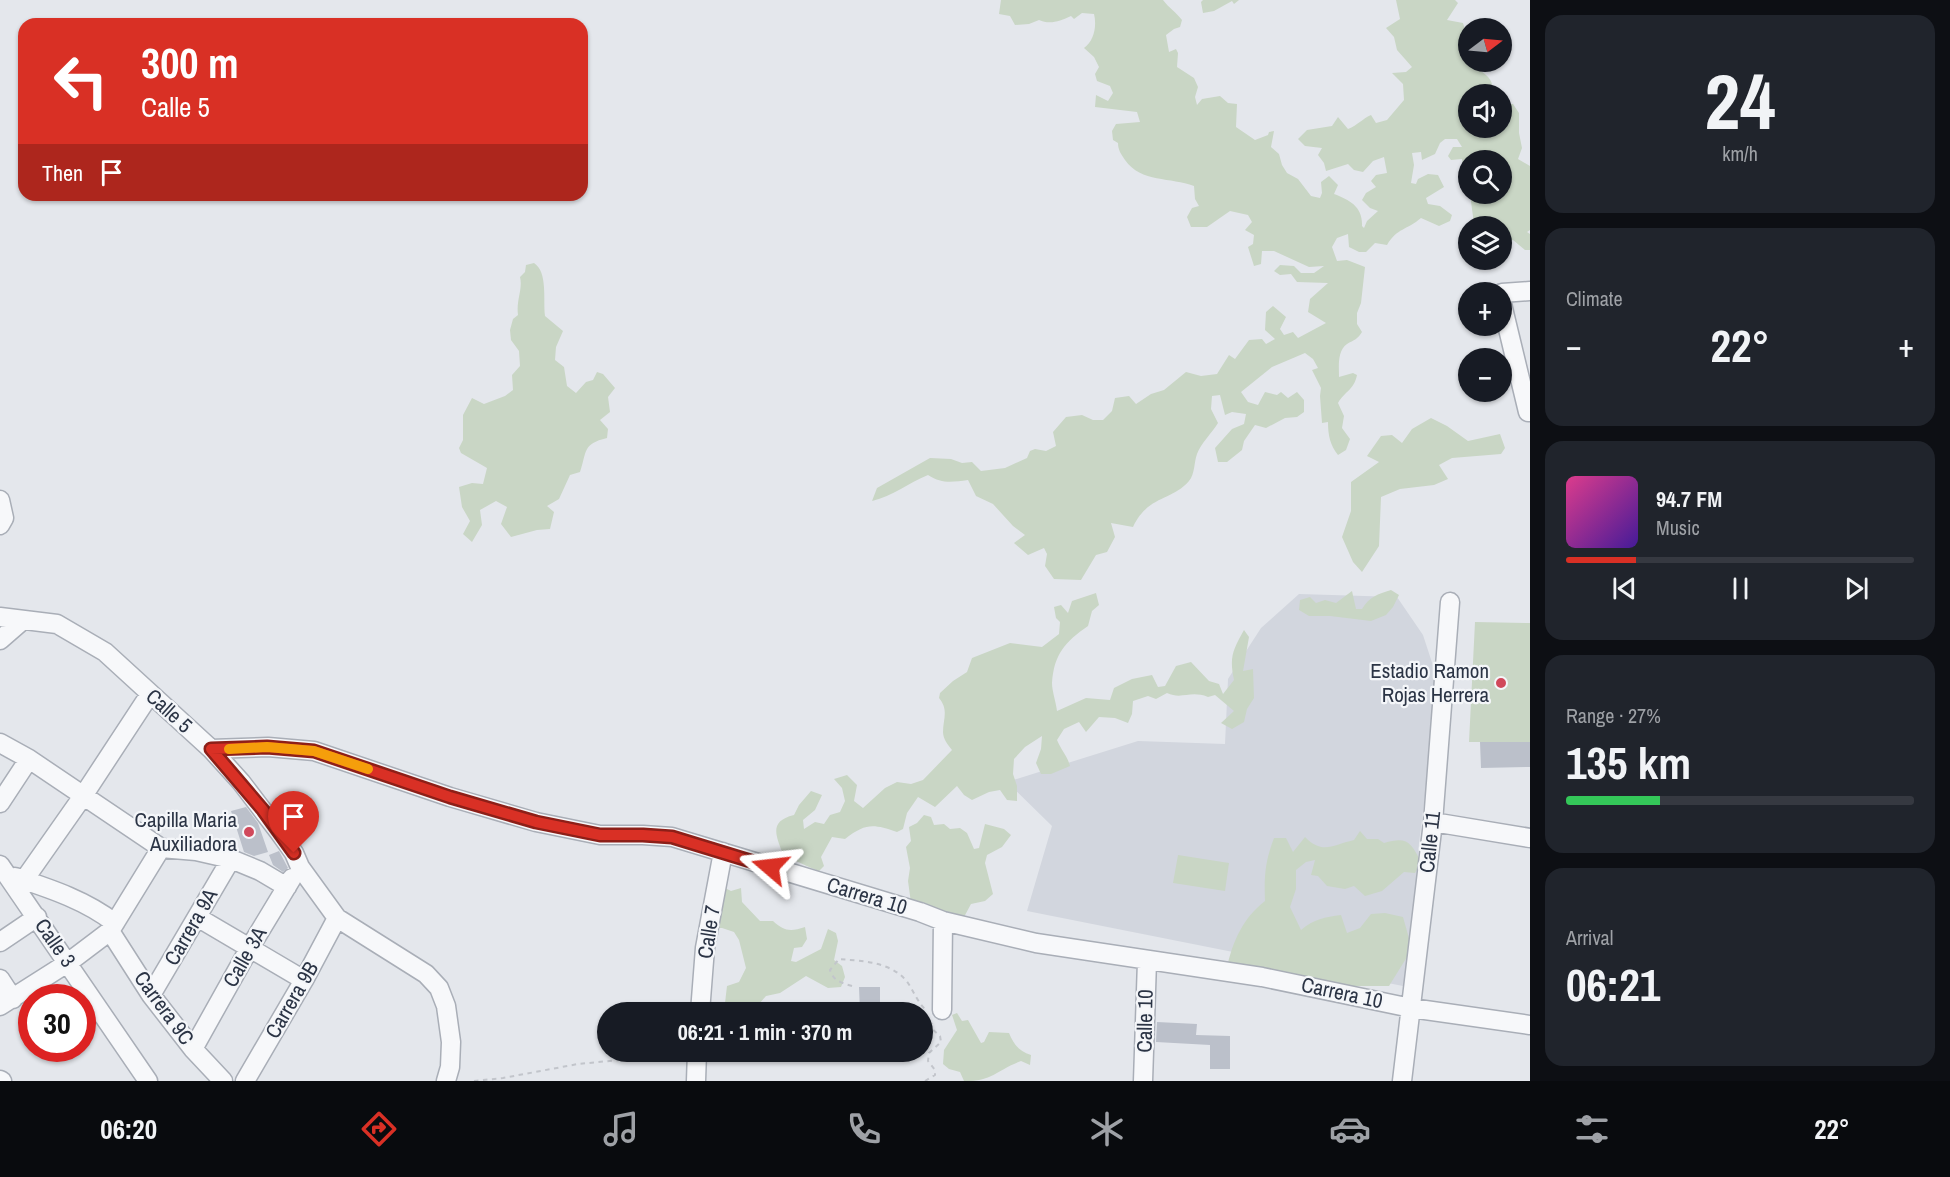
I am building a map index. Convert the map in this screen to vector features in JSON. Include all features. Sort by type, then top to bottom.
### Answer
[{"type":"street","points":[[1512,292],[1530,291]]},
{"type":"street","points":[[1510,336],[1529,412]]},
{"type":"street","points":[[0,500],[4,518],[0,525]]},
{"type":"street","name":"Calle 11","points":[[1402,1081],[1432,822],[1450,602]]},
{"type":"street","name":"Calle 5","points":[[0,617],[57,624],[105,652],[211,749],[241,782],[279,832],[294,853],[300,867],[337,918],[426,974],[439,988],[446,1006],[451,1042],[450,1067],[446,1081]]},
{"type":"street","points":[[0,640],[23,620]]},
{"type":"street","points":[[24,880],[150,694]]},
{"type":"street","points":[[0,744],[29,759],[161,848],[196,851],[231,859],[260,871],[287,887]]},
{"type":"street","name":"Carrera 10","points":[[211,749],[267,747],[314,751],[450,797],[536,822],[600,835],[672,837],[943,921],[1036,943],[1262,977],[1411,1008],[1530,1025]]},
{"type":"street","points":[[0,803],[29,759]]},
{"type":"street","points":[[1432,822],[1530,838]]},
{"type":"street","points":[[0,979],[7,1002],[69,962],[113,927],[161,848]]},
{"type":"street","name":"Calle 7","points":[[701,1002],[705,948],[723,852]]},
{"type":"street","name":"Carrera 9A","points":[[151,995],[231,859]]},
{"type":"street","name":"Calle 3A","points":[[193,1049],[249,949],[300,867]]},
{"type":"street","name":"Carrera 9C","points":[[2,872],[95,907],[113,927],[151,995],[193,1049],[223,1081]]},
{"type":"street","name":"Calle 3","points":[[2,872],[69,962],[148,1081]]},
{"type":"street","points":[[0,942],[37,917]]},
{"type":"street","points":[[197,917],[304,980]]},
{"type":"street","name":"Carrera 9B","points":[[245,1081],[337,918]]},
{"type":"street","points":[[942,1010],[943,921]]},
{"type":"street","name":"Calle 10","points":[[1143,1081],[1147,961]]},
{"type":"street","points":[[696,1081],[697,1062]]},
{"type":"path","points":[[852,986],[837,981],[832,976],[830,970],[839,959],[885,966],[901,973],[915,993],[920,1005],[927,1010],[942,1010],[941,1015],[932,1020],[930,1028],[940,1036],[942,1042],[929,1053],[928,1060],[935,1070],[935,1075],[925,1081]]},
{"type":"path","points":[[474,1081],[598,1062]]},
{"type":"shaded area","points":[[1299,594],[1397,597],[1423,635],[1439,684],[1419,843],[1408,987],[1027,911],[1052,826],[1007,782],[1138,741],[1225,744],[1228,679],[1261,628]]},
{"type":"green space","points":[[1001,0],[1163,0],[1182,20],[1180,27],[1166,35],[1169,52],[1176,49],[1177,67],[1194,78],[1198,87],[1195,97],[1197,105],[1202,99],[1220,96],[1228,103],[1237,104],[1236,127],[1255,140],[1274,131],[1271,147],[1279,154],[1287,173],[1298,179],[1311,196],[1320,198],[1321,182],[1329,176],[1338,185],[1334,194],[1358,209],[1364,228],[1367,221],[1378,211],[1370,208],[1362,200],[1366,193],[1376,187],[1371,181],[1376,175],[1387,173],[1384,157],[1373,161],[1363,172],[1354,170],[1348,164],[1326,171],[1318,155],[1322,148],[1305,146],[1298,139],[1307,130],[1332,126],[1338,117],[1348,129],[1371,115],[1376,123],[1387,120],[1404,100],[1403,84],[1392,73],[1406,72],[1412,67],[1397,50],[1394,37],[1386,28],[1400,19],[1396,0],[1455,0],[1458,3],[1447,20],[1458,22],[1458,72],[1482,72],[1491,84],[1458,84],[1458,138],[1512,138],[1512,104],[1519,113],[1522,148],[1518,159],[1530,166],[1530,230],[1527,232],[1530,234],[1530,250],[1525,250],[1512,240],[1512,216],[1473,216],[1471,204],[1512,204],[1512,150],[1458,150],[1458,159],[1451,160],[1448,156],[1453,147],[1462,147],[1457,139],[1445,139],[1440,143],[1435,154],[1422,160],[1421,152],[1412,153],[1414,165],[1411,183],[1416,184],[1418,179],[1428,174],[1438,175],[1444,187],[1426,198],[1428,204],[1440,206],[1452,215],[1450,221],[1439,226],[1421,218],[1398,232],[1387,245],[1375,243],[1366,252],[1359,252],[1349,247],[1348,234],[1337,238],[1332,247],[1337,261],[1347,260],[1365,267],[1361,303],[1357,313],[1357,324],[1362,332],[1344,347],[1339,359],[1339,377],[1353,373],[1357,375],[1352,387],[1338,403],[1344,416],[1342,428],[1350,439],[1346,450],[1338,455],[1330,440],[1328,422],[1322,423],[1321,388],[1312,370],[1318,368],[1313,359],[1305,353],[1272,367],[1241,392],[1248,402],[1258,405],[1265,392],[1277,395],[1281,392],[1288,398],[1297,392],[1304,400],[1304,412],[1297,417],[1285,418],[1266,428],[1255,425],[1244,441],[1242,450],[1227,462],[1218,462],[1215,448],[1232,429],[1244,424],[1246,414],[1232,412],[1225,415],[1220,395],[1212,396],[1211,409],[1218,423],[1199,450],[1189,481],[1146,509],[1133,527],[1111,523],[1115,537],[1107,552],[1096,555],[1081,580],[1054,579],[1045,566],[1047,554],[1044,548],[1028,555],[1014,543],[1025,535],[1013,526],[993,504],[976,496],[968,480],[943,481],[928,475],[872,501],[877,488],[930,458],[951,459],[962,463],[972,462],[981,471],[1005,468],[1027,458],[1030,451],[1035,449],[1046,451],[1056,446],[1053,432],[1066,417],[1082,415],[1093,420],[1103,420],[1112,411],[1115,398],[1129,396],[1136,404],[1151,394],[1164,390],[1186,372],[1201,376],[1217,374],[1229,355],[1235,359],[1249,340],[1262,339],[1266,344],[1275,339],[1265,330],[1266,312],[1273,306],[1286,317],[1280,329],[1284,335],[1293,332],[1298,338],[1326,323],[1308,312],[1310,299],[1328,283],[1297,282],[1291,274],[1280,275],[1274,271],[1280,265],[1294,266],[1301,273],[1314,273],[1324,266],[1309,267],[1274,251],[1262,251],[1261,264],[1254,266],[1248,247],[1253,244],[1254,235],[1245,230],[1252,222],[1248,215],[1230,211],[1207,227],[1191,227],[1187,217],[1192,208],[1199,206],[1195,199],[1194,186],[1148,176],[1139,172],[1125,160],[1118,143],[1113,140],[1112,131],[1116,124],[1140,122],[1137,112],[1095,107],[1096,95],[1108,101],[1113,93],[1110,86],[1097,81],[1095,74],[1099,67],[1094,57],[1084,48],[1094,33],[1094,14],[1082,13],[1074,19],[1071,16],[1055,22],[1039,20],[1029,24],[1015,25],[1010,16],[999,14]]},
{"type":"green space","points":[[1203,0],[1239,0],[1234,4],[1232,1],[1214,11],[1203,13],[1201,2]]},
{"type":"green space","points":[[534,263],[543,280],[545,316],[563,331],[556,347],[555,360],[564,367],[567,386],[576,393],[586,382],[593,380],[597,372],[603,374],[615,388],[608,397],[610,412],[600,420],[608,429],[607,438],[589,446],[580,472],[570,475],[559,499],[547,506],[554,512],[550,529],[511,537],[501,524],[507,507],[496,501],[480,510],[482,525],[472,542],[463,534],[470,521],[462,507],[459,487],[472,483],[483,484],[487,468],[461,453],[459,448],[463,440],[463,415],[472,398],[484,404],[505,396],[513,390],[512,375],[520,366],[519,351],[511,340],[510,330],[513,319],[518,315],[520,277],[525,272],[526,265]]},
{"type":"green space","points":[[1431,418],[1468,441],[1500,434],[1505,448],[1501,454],[1452,458],[1439,465],[1448,479],[1434,485],[1400,489],[1381,497],[1379,546],[1362,572],[1353,562],[1342,537],[1351,511],[1351,482],[1379,462],[1367,456],[1381,436],[1392,435],[1402,443],[1412,429]]},
{"type":"green space","points":[[1391,590],[1399,595],[1393,607],[1386,615],[1371,621],[1309,616],[1299,610],[1300,600],[1310,597],[1316,603],[1325,600],[1336,603],[1352,591],[1356,609],[1362,609],[1374,596]]},
{"type":"green space","points":[[1096,593],[1099,605],[1092,611],[1088,626],[1067,643],[1055,664],[1052,683],[1057,711],[1086,698],[1110,700],[1114,688],[1132,679],[1152,675],[1158,687],[1165,686],[1176,666],[1191,662],[1209,681],[1219,684],[1223,694],[1234,680],[1233,654],[1244,630],[1249,637],[1243,671],[1253,669],[1254,698],[1247,709],[1244,722],[1232,729],[1221,723],[1234,711],[1215,695],[1208,697],[1196,694],[1177,696],[1167,693],[1156,699],[1148,696],[1133,701],[1132,714],[1128,723],[1115,718],[1099,717],[1086,732],[1079,722],[1064,729],[1057,740],[1070,766],[1051,774],[1041,774],[1036,763],[1041,749],[1042,736],[1025,747],[1014,759],[1013,774],[1017,786],[1017,801],[1007,800],[1000,790],[989,792],[972,800],[964,795],[957,786],[935,807],[918,797],[907,813],[903,829],[897,832],[870,826],[845,839],[832,837],[821,857],[824,866],[819,871],[784,858],[777,837],[777,826],[785,818],[794,815],[811,791],[822,795],[815,810],[803,820],[804,829],[815,822],[824,824],[830,815],[840,812],[845,801],[842,788],[834,779],[847,775],[857,785],[854,801],[863,808],[885,788],[897,782],[911,784],[923,780],[952,750],[943,735],[945,711],[939,698],[940,693],[967,672],[972,658],[1010,643],[1042,647],[1059,634],[1060,622],[1056,618],[1054,607],[1061,605],[1068,613],[1072,601]]},
{"type":"green space","name":"Estadio Ramon Rojas Herrera","points":[[1475,622],[1530,623],[1530,742],[1469,742]]},
{"type":"green space","points":[[924,815],[931,817],[934,825],[944,824],[950,829],[960,828],[967,833],[974,849],[979,848],[985,824],[1004,829],[1011,835],[1002,847],[987,855],[985,863],[993,894],[985,901],[971,904],[964,917],[911,903],[908,881],[910,868],[906,847],[911,841],[909,827],[917,823]]},
{"type":"green space","points":[[1360,831],[1367,839],[1378,839],[1384,843],[1398,840],[1411,845],[1421,862],[1415,873],[1404,872],[1382,891],[1365,896],[1354,886],[1345,889],[1327,886],[1318,876],[1311,875],[1315,860],[1306,862],[1296,870],[1296,889],[1290,907],[1301,930],[1320,919],[1341,915],[1347,933],[1360,928],[1371,914],[1385,913],[1403,917],[1412,949],[1389,986],[1340,986],[1227,967],[1232,948],[1245,922],[1265,901],[1266,869],[1274,838],[1286,838],[1293,852],[1305,837],[1317,846],[1328,847],[1354,840]]},
{"type":"green space","points":[[1178,855],[1229,863],[1225,891],[1173,883]]},
{"type":"green space","points":[[721,886],[731,891],[741,888],[742,902],[760,921],[773,921],[788,930],[805,927],[807,939],[802,947],[794,948],[791,961],[796,962],[821,949],[828,929],[836,933],[838,941],[834,960],[842,966],[845,977],[841,987],[828,988],[806,976],[780,993],[766,996],[761,1002],[725,1002],[727,986],[739,982],[746,968],[739,940],[734,932],[722,928],[710,928]]},
{"type":"green space","points":[[957,1013],[962,1021],[968,1020],[981,1043],[984,1042],[989,1032],[1009,1033],[1017,1047],[1031,1055],[1030,1065],[1021,1061],[989,1077],[964,1081],[960,1072],[949,1069],[943,1064],[944,1050],[957,1030],[952,1015]]},
{"type":"building","points":[[1480,742],[1530,742],[1530,767],[1481,768]]},
{"type":"building","name":"Capilla Maria Auxiliadora","points":[[246,807],[258,823],[268,852],[254,856],[244,852],[231,811]]},
{"type":"building","points":[[279,851],[288,868],[283,872],[273,865],[269,855]]},
{"type":"building","points":[[859,987],[880,987],[880,1002],[860,1002]]},
{"type":"building","points":[[1157,1022],[1197,1024],[1196,1035],[1230,1036],[1230,1069],[1210,1069],[1210,1045],[1156,1042]]},
{"type":"slow traffic","points":[[229,749],[267,747],[314,751],[368,769]]},
{"type":"place","name":"Estadio Ramon Rojas Herrera","points":[[1501,683]]},
{"type":"place","name":"Capilla Maria Auxiliadora","points":[[249,832]]},
{"type":"route","points":[[294,853],[241,782],[211,749],[267,747],[314,751],[450,797],[536,822],[600,835],[672,837],[770,867]]}]
